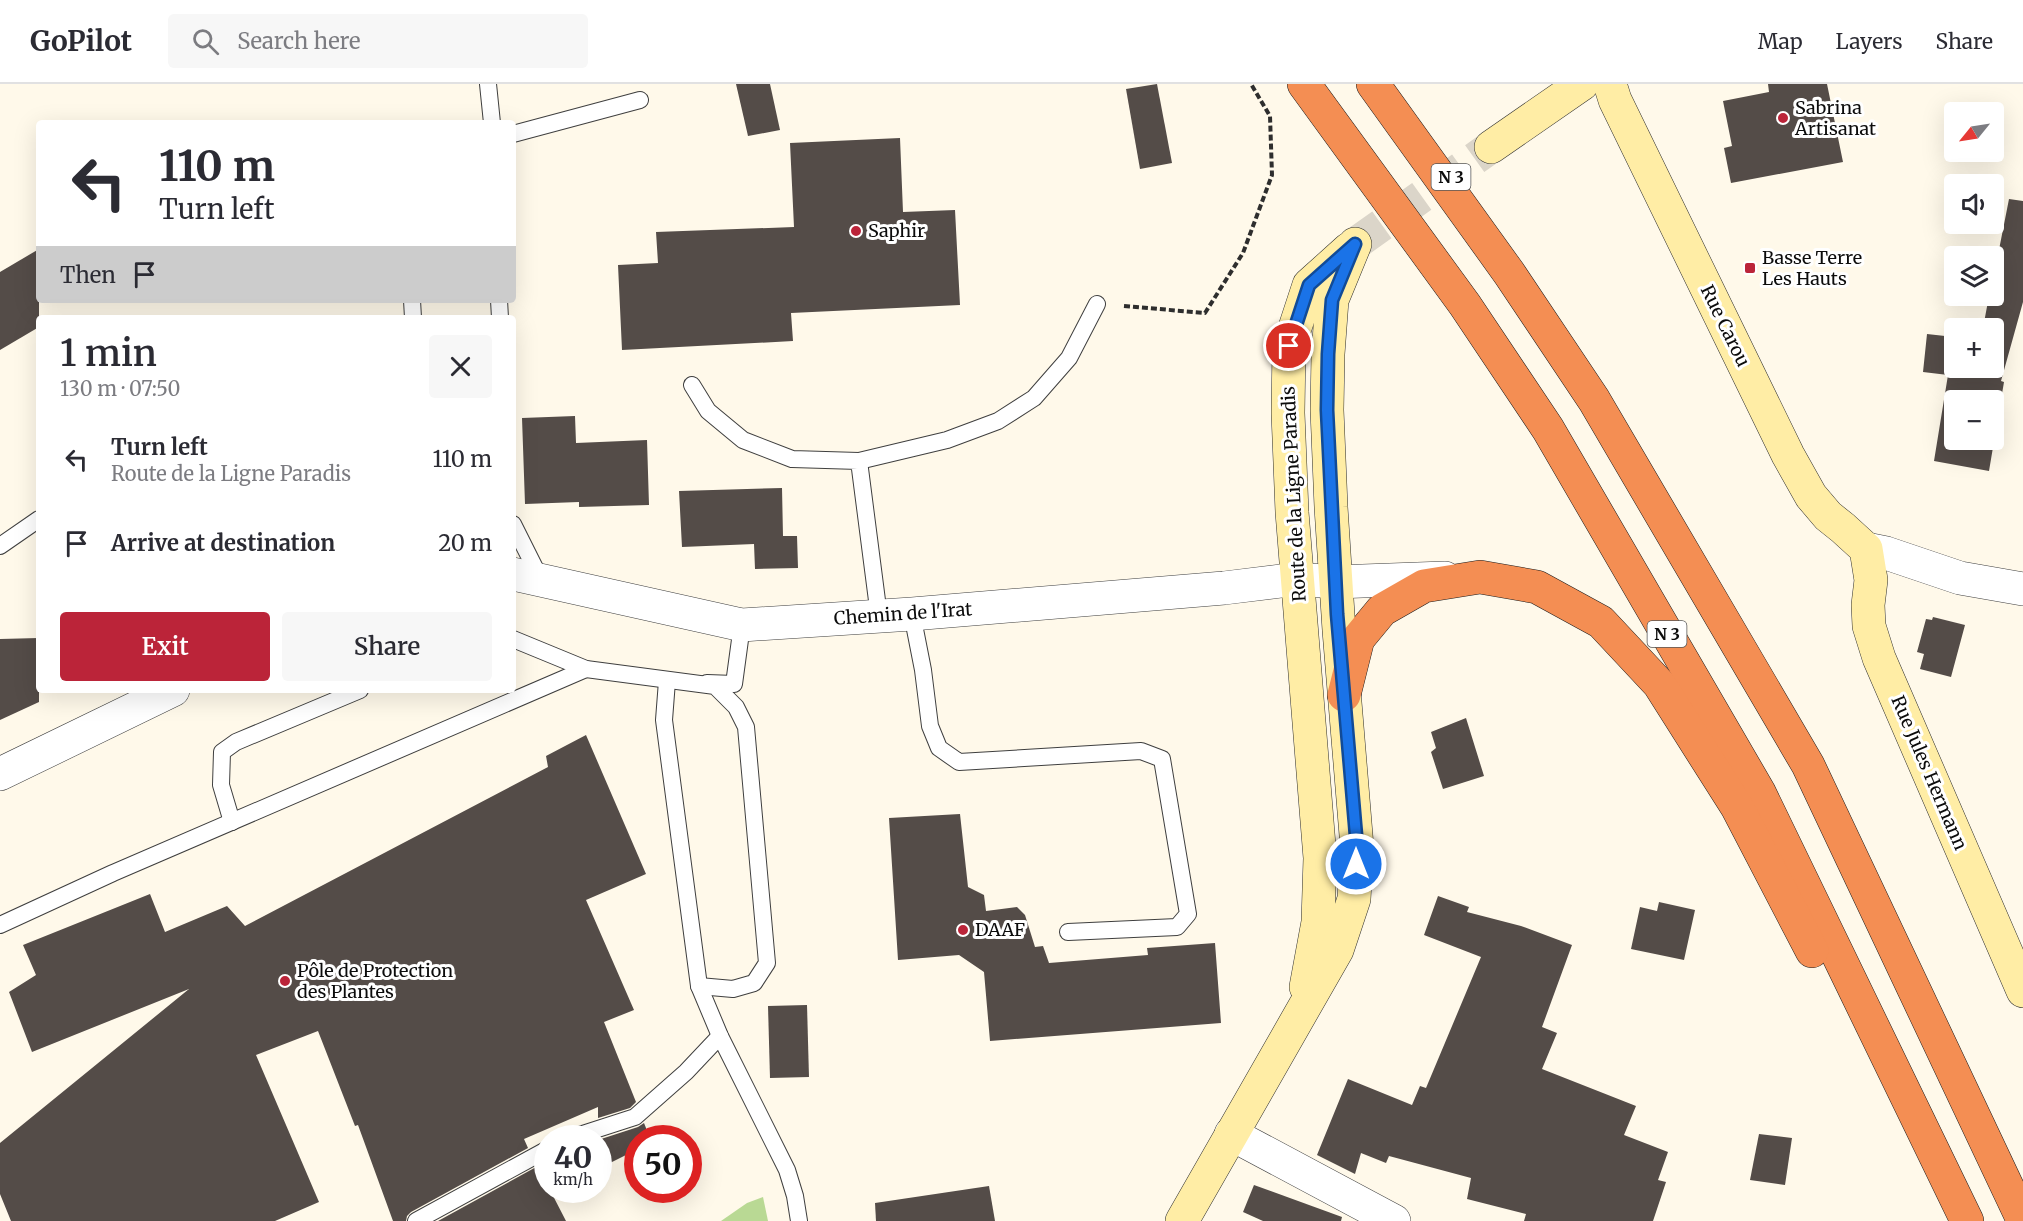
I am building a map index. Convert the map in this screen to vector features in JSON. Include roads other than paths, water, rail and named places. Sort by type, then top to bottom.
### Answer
[{"type":"highway","name":"N 3","points":[[1304,84],[1465,305],[1548,429],[1759,792],[1967,1221]]},
{"type":"highway","name":"N 3","points":[[1373,84],[1509,273],[1594,400],[1808,765],[2023,1220]]},
{"type":"highway","name":"N 3","points":[[1389,84],[1465,198],[1509,273]]},
{"type":"highway","name":"N 3","points":[[1344,695],[1359,639],[1382,610],[1424,586],[1480,577],[1537,587],[1601,622],[1659,684],[1737,807],[1952,1221]]},
{"type":"main road","points":[[1491,147],[1582,84]]},
{"type":"main road","name":"Rue Carou","points":[[1610,84],[1788,455],[1811,496],[1827,516],[1866,549]]},
{"type":"main road","name":"Route de la Ligne Paradis","points":[[1182,1221],[1300,1017],[1337,950],[1354,899],[1357,847],[1335,582],[1328,421],[1328,354],[1332,300],[1355,244],[1309,285],[1289,346],[1288,423],[1292,512],[1320,858],[1318,922],[1300,1017]]},
{"type":"main road","name":"Rue Jules Hermann","points":[[1866,549],[1871,580],[1868,605],[1869,626],[1879,658],[2023,991]]},
{"type":"main road","points":[[1297,579],[1318,600],[1332,766],[1357,847]]},
{"type":"street","points":[[1866,549],[1886,553],[1960,578],[2023,589]]},
{"type":"street","name":"Chemin de l'Irat","points":[[522,575],[742,625],[912,614],[1224,588],[1297,579],[1335,582],[1480,577]]},
{"type":"street","points":[[0,774],[167,693]]},
{"type":"street","points":[[1231,1134],[1394,1221]]},
{"type":"lane","points":[[488,84],[492,120]]},
{"type":"lane","points":[[516,133],[640,100]]},
{"type":"lane","points":[[692,385],[708,411],[743,440],[792,459],[860,461],[947,440],[998,421],[1034,398],[1069,358],[1097,304]]},
{"type":"lane","points":[[860,461],[879,616]]},
{"type":"lane","points":[[0,546],[36,521]]},
{"type":"lane","points":[[516,541],[522,575]]},
{"type":"lane","points":[[912,614],[923,670],[930,726],[939,748],[959,762],[1141,751],[1162,759],[1188,914],[1177,927],[1068,932]]},
{"type":"lane","points":[[666,681],[734,684],[742,625]]},
{"type":"lane","points":[[516,640],[586,669],[715,686],[736,707],[746,727],[767,963],[754,983],[733,989],[699,986]]},
{"type":"lane","points":[[0,925],[586,669]]},
{"type":"lane","points":[[666,681],[664,720],[699,986],[720,1036],[788,1170],[799,1221]]},
{"type":"lane","points":[[232,822],[221,785],[222,752],[236,742],[353,693]]},
{"type":"lane","points":[[612,1125],[635,1118],[686,1072],[720,1036]]},
{"type":"lane","points":[[416,1221],[534,1157]]},
{"type":"tunnel","points":[[1355,244],[1491,147]]},
{"type":"place","name":"Sabrina Artisanat","points":[[1783,118]]},
{"type":"place","name":"Saphir","points":[[856,231]]},
{"type":"place","name":"Basse Terre Les Hauts","points":[[1750,268]]},
{"type":"place","name":"DAAF","points":[[963,930]]},
{"type":"place","name":"Pôle de Protection des Plantes","points":[[285,981]]}]
